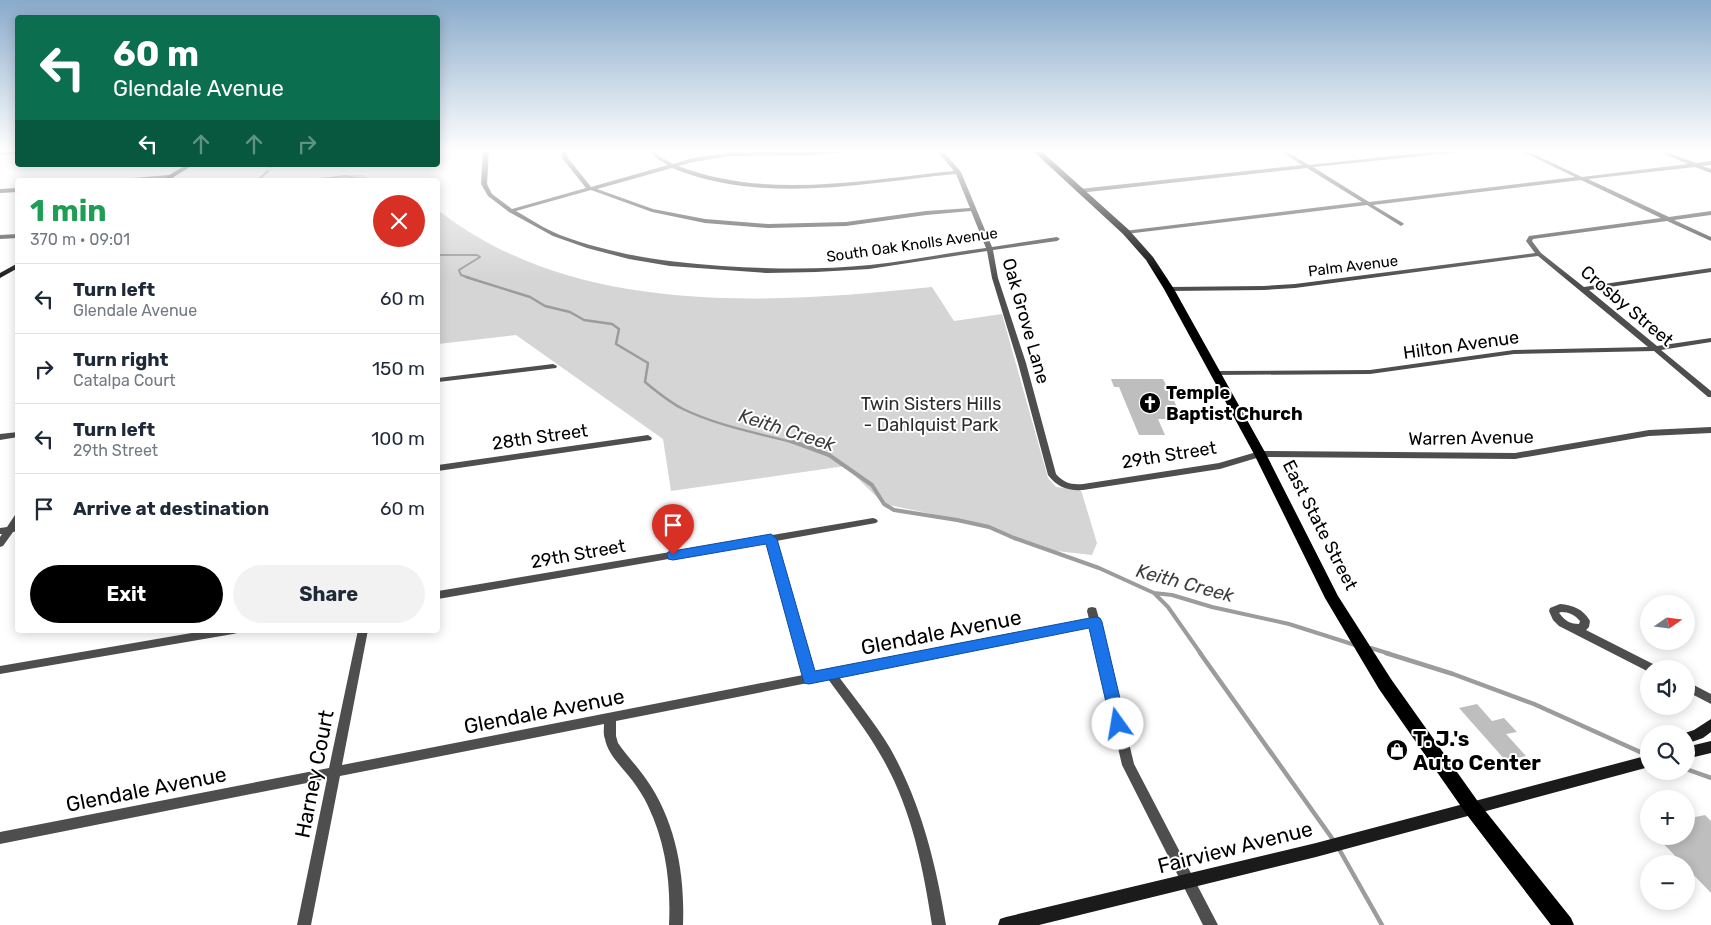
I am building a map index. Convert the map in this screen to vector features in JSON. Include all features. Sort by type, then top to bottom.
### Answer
[{"type":"main road","name":"East State Street","points":[[1082,193],[1126,232],[1150,259],[1169,289],[1260,454],[1332,598],[1385,684],[1473,809],[1564,925]]},
{"type":"street","name":"South Oak Knolls Avenue","points":[[489,193],[511,212],[555,235],[590,247],[637,259],[710,268],[767,271],[868,267],[1057,239]]},
{"type":"street","points":[[511,212],[572,193]]},
{"type":"street","points":[[604,193],[652,210],[705,221],[768,226],[846,224],[926,213],[973,210]]},
{"type":"street","name":"Oak Grove Lane","points":[[966,193],[989,248],[995,278],[1022,363],[1052,475],[1059,484],[1070,488],[1083,487]]},
{"type":"street","points":[[1352,193],[1401,224]]},
{"type":"street","points":[[1126,232],[1452,193]]},
{"type":"street","points":[[1614,193],[1711,239]]},
{"type":"street","points":[[1531,237],[1711,213]]},
{"type":"street","points":[[0,237],[15,236]]},
{"type":"street","name":"Crosby Street","points":[[1531,237],[1529,242],[1539,254],[1583,288],[1711,395]]},
{"type":"street","name":"Palm Avenue","points":[[1169,289],[1295,286],[1539,254]]},
{"type":"street","points":[[0,276],[15,267]]},
{"type":"street","points":[[1583,288],[1711,270]]},
{"type":"street","name":"Hilton Avenue","points":[[1215,373],[1360,373],[1398,370],[1528,350],[1655,349],[1711,340]]},
{"type":"street","points":[[440,380],[552,366]]},
{"type":"street","name":"Warren Avenue","points":[[1260,454],[1515,456],[1649,433],[1711,430]]},
{"type":"street","points":[[0,437],[15,434]]},
{"type":"street","name":"28th Street","points":[[440,468],[648,438]]},
{"type":"street","name":"29th Street","points":[[1083,487],[1220,466],[1260,454]]},
{"type":"street","name":"29th Street","points":[[440,595],[873,521]]},
{"type":"street","points":[[0,544],[9,530]]},
{"type":"street","points":[[771,539],[809,678]]},
{"type":"street","name":"Glendale Avenue","points":[[0,838],[830,674],[1093,616],[1127,762],[1188,880]]},
{"type":"street","points":[[1572,628],[1640,663]]},
{"type":"street","points":[[0,670],[216,633]]},
{"type":"street","name":"Harney Court","points":[[304,925],[362,633]]},
{"type":"street","points":[[830,674],[872,730],[904,790],[924,849],[934,888],[939,925]]},
{"type":"street","points":[[1695,691],[1711,699]]},
{"type":"street","points":[[610,718],[610,739],[613,746],[641,780],[658,813],[665,832],[676,884],[676,925]]},
{"type":"street","points":[[1695,735],[1711,725]]},
{"type":"street","points":[[1695,752],[1711,748]]},
{"type":"street","points":[[1695,755],[1711,756]]},
{"type":"street","name":"Fairview Avenue","points":[[1006,925],[1316,850],[1640,763]]},
{"type":"street","points":[[1188,880],[1211,925]]},
{"type":"green space","name":"Twin Sisters Hills - Dahlquist Park","points":[[440,212],[493,245],[551,270],[612,286],[676,295],[741,298],[805,297],[932,287],[954,321],[1002,314],[1048,478],[1056,487],[1081,490],[1097,543],[1092,555],[1047,550],[984,525],[884,504],[845,466],[671,491],[663,439],[516,335],[440,344]]},
{"type":"building","name":"Temple Baptist Church","points":[[1111,379],[1163,379],[1183,419],[1158,419],[1165,435],[1139,435],[1119,387],[1114,387]]},
{"type":"building","points":[[1477,704],[1492,721],[1504,718],[1517,732],[1506,734],[1526,756],[1506,761],[1459,708]]},
{"type":"building","points":[[1705,815],[1711,821],[1711,893],[1695,876],[1695,855],[1674,855],[1665,845],[1695,845],[1695,817]]},
{"type":"waterway","name":"Keith Creek","points":[[440,255],[477,255],[480,257],[459,270],[461,275],[470,278]]},
{"type":"waterway","name":"Keith Creek","points":[[466,277],[530,297],[545,306],[570,312],[584,320],[612,324],[619,329],[616,344],[648,363],[645,382],[673,403],[710,420],[795,443]]},
{"type":"waterway","name":"Keith Creek","points":[[791,441],[829,455],[872,485],[884,504],[894,510],[989,527],[1014,538],[1099,568],[1154,593],[1172,595],[1212,607],[1289,624],[1355,645]]},
{"type":"waterway","points":[[1155,594],[1168,607],[1201,654]]},
{"type":"waterway","name":"Keith Creek","points":[[1371,648],[1390,654]]},
{"type":"waterway","points":[[1200,653],[1334,841]]},
{"type":"waterway","name":"Keith Creek","points":[[1386,653],[1453,674],[1534,704],[1640,752]]},
{"type":"waterway","name":"Keith Creek","points":[[1695,772],[1711,778]]},
{"type":"waterway","points":[[1339,849],[1382,925]]},
{"type":"place","name":"Temple Baptist Church","points":[[1150,403]]},
{"type":"place","name":"T. J.'s Auto Center","points":[[1397,750]]},
{"type":"route","points":[[673,555],[771,539],[809,678],[1095,622],[1118,724]]}]
